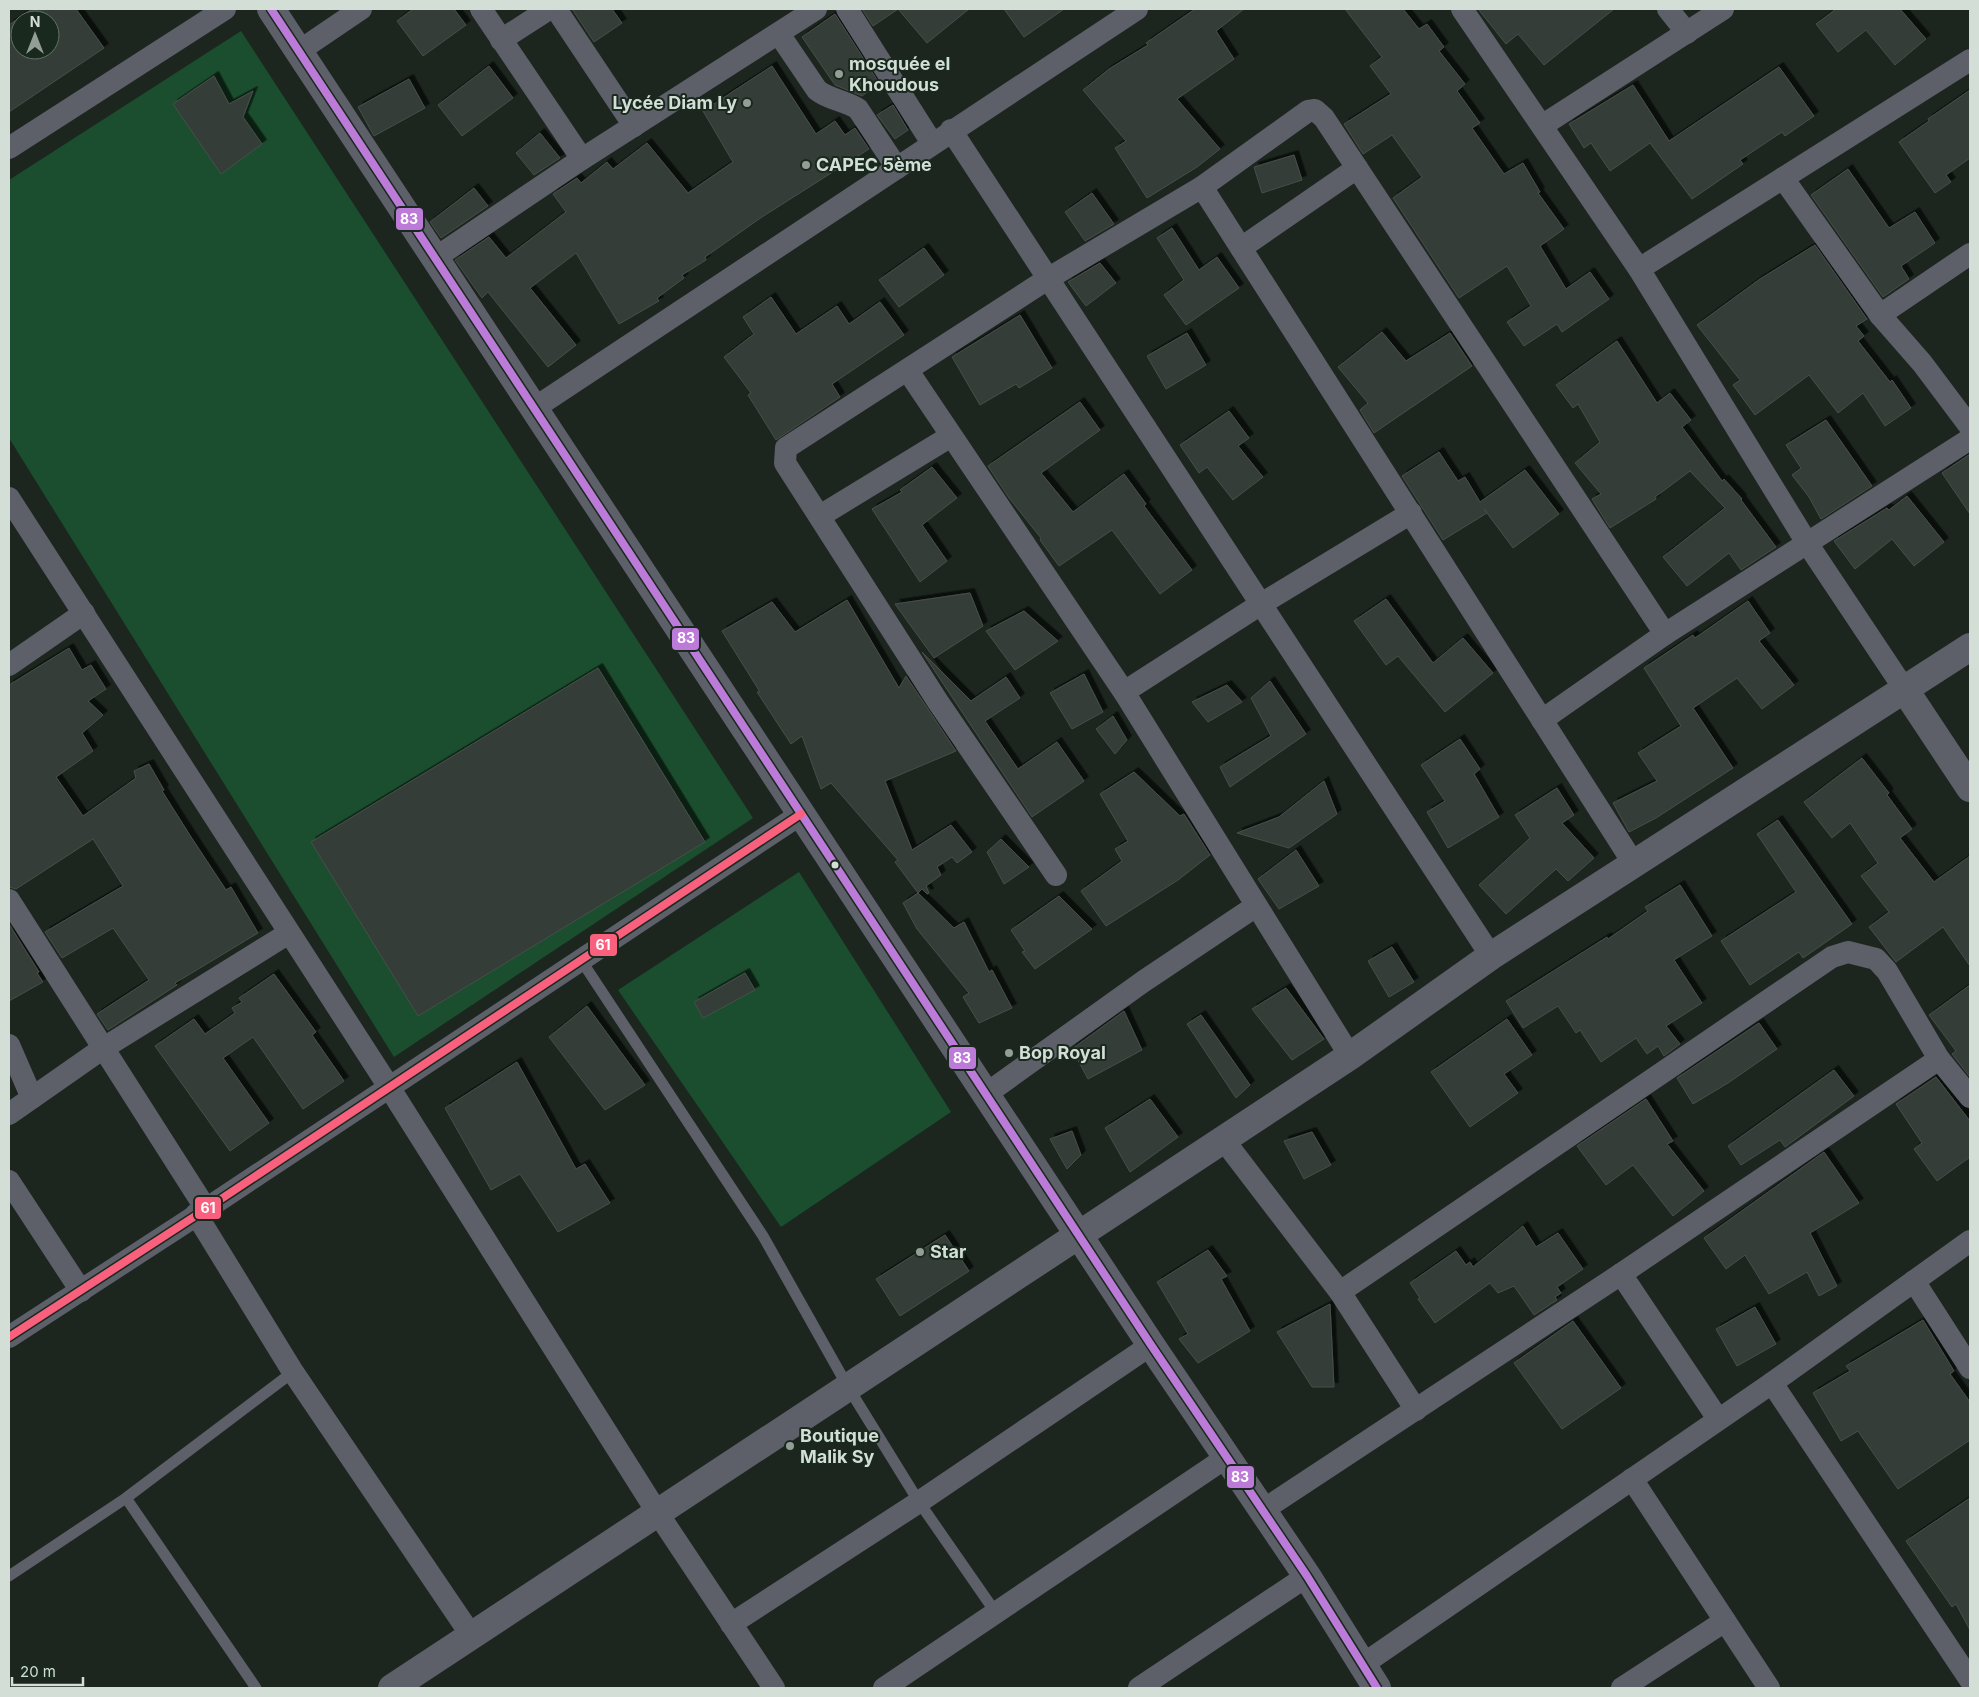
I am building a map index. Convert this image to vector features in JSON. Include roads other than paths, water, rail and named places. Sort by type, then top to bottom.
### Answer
[{"type":"street","points":[[9,148],[225,9]]},
{"type":"street","points":[[271,9],[1151,1345],[1307,1576],[1377,1688]]},
{"type":"street","points":[[299,52],[361,9]]},
{"type":"street","points":[[481,9],[582,159]]},
{"type":"street","points":[[502,40],[549,9]]},
{"type":"street","points":[[556,9],[634,126]]},
{"type":"street","points":[[435,258],[582,159],[816,9]]},
{"type":"street","points":[[847,9],[932,143]]},
{"type":"street","points":[[533,409],[897,168],[951,130],[1137,9]]},
{"type":"street","points":[[1462,9],[1543,124],[1639,269],[1807,543],[1970,788]]},
{"type":"street","points":[[1668,9],[1687,33]]},
{"type":"street","points":[[1543,124],[1723,9]]},
{"type":"street","points":[[779,34],[817,90],[825,96],[848,103],[858,109],[897,168]]},
{"type":"street","points":[[1639,269],[1970,60]]},
{"type":"street","points":[[1056,875],[938,702],[785,463],[786,448],[1049,278],[1202,187],[1308,111],[1314,110],[1324,118],[1665,634]]},
{"type":"street","points":[[951,130],[1491,956]]},
{"type":"street","points":[[1241,248],[1357,168]]},
{"type":"street","points":[[1783,178],[1880,315],[1922,363],[1970,427]]},
{"type":"street","points":[[1202,187],[1634,864]]},
{"type":"street","points":[[1880,315],[1970,254]]},
{"type":"street","points":[[908,370],[1124,692],[1350,1056]]},
{"type":"street","points":[[820,516],[951,436]]},
{"type":"street","points":[[1542,720],[1665,634],[1970,439]]},
{"type":"street","points":[[9,498],[389,1087],[657,1512],[774,1688]]},
{"type":"street","points":[[1124,692],[1261,604],[1411,513]]},
{"type":"street","points":[[9,665],[84,614]]},
{"type":"street","points":[[392,1688],[1350,1056],[1491,956],[1970,647]]},
{"type":"street","points":[[9,1337],[801,814]]},
{"type":"street","points":[[9,900],[201,1212],[294,1372],[472,1635]]},
{"type":"street","points":[[986,1094],[1144,981],[1256,906]]},
{"type":"street","points":[[9,1114],[102,1049],[289,933]]},
{"type":"street","points":[[1340,1292],[1832,957],[1848,952],[1876,959],[1887,971],[1939,1059],[1970,1097]]},
{"type":"street","points":[[9,1045],[32,1098]]},
{"type":"street","points":[[1263,1510],[1621,1274],[1939,1059]]},
{"type":"street","points":[[1223,1139],[1340,1292],[1416,1410]]},
{"type":"street","points":[[9,1181],[80,1291]]},
{"type":"street","points":[[1362,1665],[1772,1383],[1970,1241]]},
{"type":"street","points":[[1621,1274],[1718,1420]]},
{"type":"street","points":[[1914,1281],[1970,1368]]},
{"type":"street","points":[[731,1624],[919,1502],[1151,1345]]},
{"type":"street","points":[[1772,1383],[1970,1680]]},
{"type":"street","points":[[884,1688],[1227,1457]]},
{"type":"street","points":[[1632,1479],[1770,1688]]},
{"type":"street","points":[[1139,1688],[1307,1576]]},
{"type":"street","points":[[1622,1688],[1725,1622]]},
{"type":"lane","points":[[581,960],[763,1236],[848,1387],[919,1502],[996,1613]]},
{"type":"lane","points":[[9,1576],[126,1498],[294,1372]]},
{"type":"lane","points":[[126,1498],[256,1688]]},
{"type":"place","name":"mosquée el Khoudous","points":[[839,74]]},
{"type":"place","name":"Lycée Diam Ly","points":[[747,103]]},
{"type":"place","name":"CAPEC 5ème","points":[[806,165]]},
{"type":"place","name":"Bop Royal","points":[[1009,1053]]},
{"type":"place","name":"Star","points":[[920,1252]]},
{"type":"place","name":"Boutique Malik Sy","points":[[790,1446]]}]
